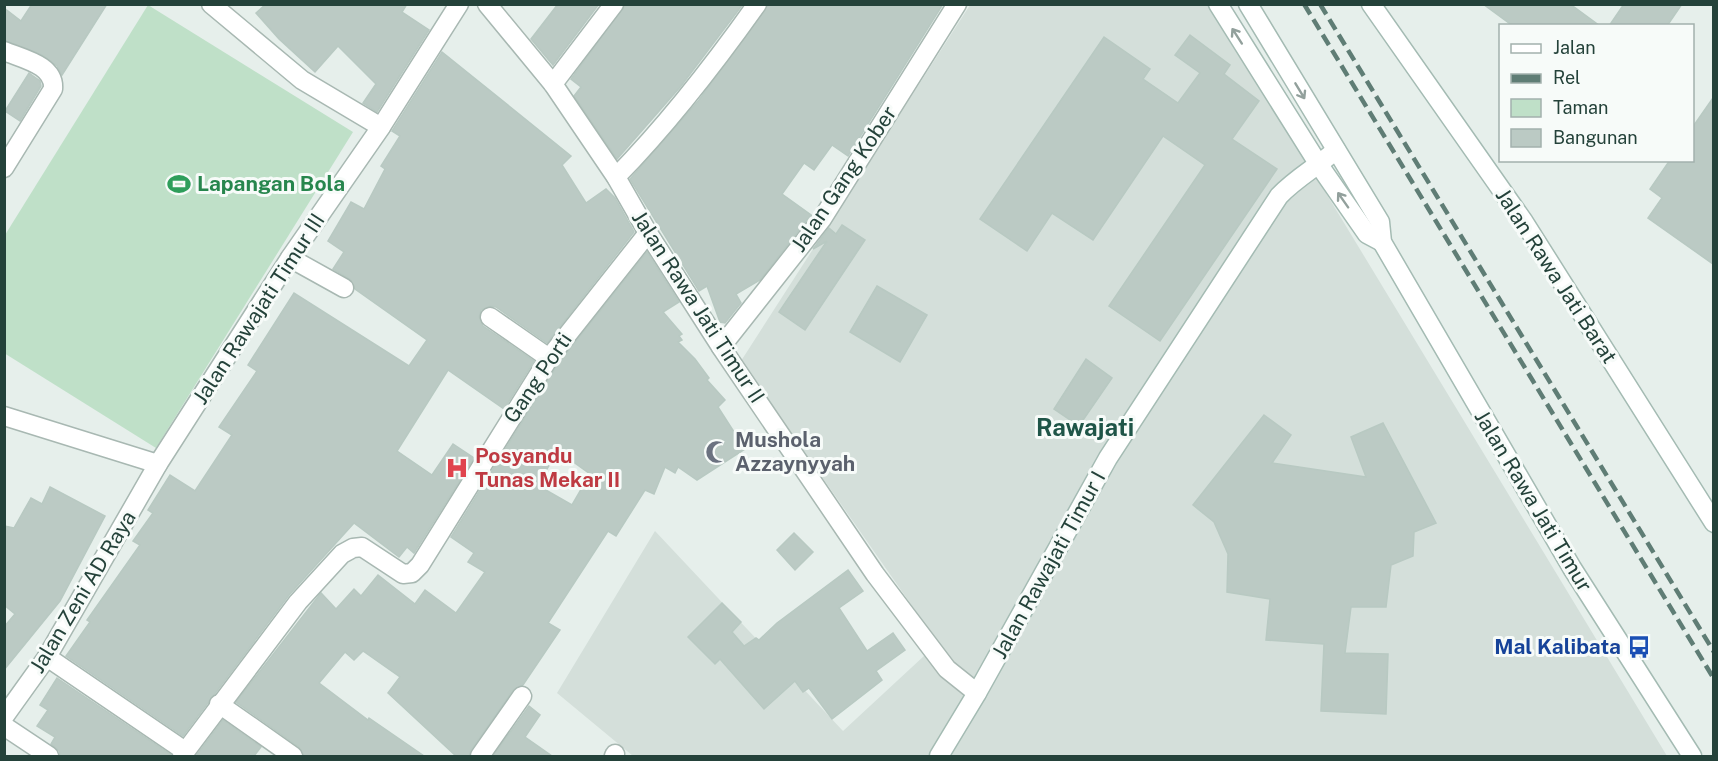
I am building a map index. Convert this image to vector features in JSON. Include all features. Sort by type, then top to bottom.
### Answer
[{"type":"street","points":[[211,4],[302,80],[381,128]]},
{"type":"street","name":"Jalan Rawajati Timur III","points":[[158,464],[290,258],[381,128],[459,4]]},
{"type":"street","points":[[553,84],[614,4]]},
{"type":"street","points":[[616,177],[677,112],[757,4]]},
{"type":"street","name":"Jalan Gang Kober","points":[[721,347],[834,202],[957,4]]},
{"type":"street","name":"Jalan Rawa Jati Timur","points":[[1218,4],[1319,165],[1367,234],[1382,242]]},
{"type":"street","name":"Jalan Rawa Jati Timur","points":[[1248,4],[1380,222],[1382,242],[1572,568],[1692,756]]},
{"type":"street","name":"Jalan Rawa Jati Barat","points":[[1371,4],[1524,222],[1713,523]]},
{"type":"street","name":"Jalan Rawa Jati Timur II","points":[[492,7],[553,84],[616,177],[648,233],[721,347],[875,574],[947,669],[977,693]]},
{"type":"street","points":[[4,51],[48,70],[54,78],[53,89],[4,168]]},
{"type":"street","name":"Jalan Rawajati Timur I","points":[[939,756],[977,693],[1108,458],[1279,196],[1296,178],[1319,165],[1336,150]]},
{"type":"street","name":"Gang Porti","points":[[219,704],[240,681],[298,602],[342,554],[353,548],[362,547],[403,574],[412,573],[420,565],[549,358],[648,233]]},
{"type":"street","points":[[290,258],[344,288]]},
{"type":"street","points":[[490,317],[549,358]]},
{"type":"street","points":[[4,416],[158,464]]},
{"type":"street","name":"Jalan Zeni AD Raya","points":[[4,717],[47,657],[158,464]]},
{"type":"street","points":[[47,657],[183,754],[219,704],[293,756]]},
{"type":"street","points":[[480,756],[522,696]]},
{"type":"street","points":[[4,726],[49,756]]},
{"type":"shaded area","points":[[970,5],[1212,5],[1667,756],[633,756],[557,693],[655,531],[843,731],[938,643],[741,361]]},
{"type":"green space","name":"Lapangan Bola","points":[[148,5],[353,132],[156,448],[4,353],[5,235]]},
{"type":"building","points":[[32,4],[107,4],[62,75],[57,66],[42,55],[4,40],[4,8],[21,21]]},
{"type":"building","points":[[266,4],[407,4],[402,12],[429,30],[377,112],[363,103],[376,84],[338,46],[315,72],[279,39],[256,13]]},
{"type":"building","points":[[558,4],[599,4],[553,65],[531,39]]},
{"type":"building","points":[[625,4],[743,4],[681,86],[617,159],[574,96],[581,87],[571,79]]},
{"type":"building","points":[[768,4],[943,4],[848,156],[832,145],[814,170],[804,163],[782,194],[811,215],[760,280],[736,294],[741,303],[725,323],[720,322],[707,286],[699,291],[630,179],[699,100]]},
{"type":"building","points":[[1483,4],[1570,4],[1597,24],[1510,24]]},
{"type":"building","points":[[1624,4],[1682,4],[1668,24],[1610,24]]},
{"type":"building","points":[[1190,35],[1230,65],[1224,74],[1259,101],[1232,139],[1277,169],[1160,341],[1109,306],[1205,165],[1163,136],[1093,240],[1052,213],[1027,251],[980,219],[1104,37],[1150,69],[1143,79],[1178,103],[1200,73],[1175,55]]},
{"type":"building","points":[[442,52],[571,156],[562,165],[586,203],[606,189],[615,198],[634,232],[547,343],[496,307],[490,306],[481,310],[479,317],[483,326],[534,361],[504,409],[448,370],[397,451],[432,475],[453,444],[474,458],[414,553],[407,547],[399,557],[354,523],[289,595],[183,736],[66,656],[90,622],[87,620],[140,545],[133,541],[153,513],[148,510],[170,475],[195,491],[232,435],[219,427],[257,371],[248,365],[294,293],[409,366],[427,340],[355,289],[350,279],[333,269],[344,252],[328,241],[351,202],[364,209],[385,169],[381,166],[400,136],[392,131]]},
{"type":"building","points":[[29,73],[40,81],[41,86],[20,121],[5,111]]},
{"type":"building","points":[[1713,98],[1713,264],[1648,218],[1662,198],[1650,189],[1669,162],[1694,162],[1694,125]]},
{"type":"building","points":[[842,225],[865,240],[805,330],[779,312],[827,241],[813,249],[829,228],[836,234]]},
{"type":"building","points":[[647,252],[679,302],[663,312],[682,334],[679,336],[682,340],[678,342],[695,359],[709,378],[707,380],[725,400],[718,407],[745,449],[697,480],[678,467],[675,473],[665,467],[654,494],[645,490],[616,536],[608,531],[548,623],[560,630],[523,685],[513,690],[469,756],[456,756],[388,693],[400,677],[363,651],[354,660],[345,652],[319,683],[368,720],[369,718],[424,756],[304,756],[299,747],[236,702],[321,593],[336,609],[354,589],[361,596],[378,575],[415,604],[425,590],[456,613],[485,572],[468,562],[474,553],[451,537],[558,364]],"holes":[[[558,451],[590,474],[572,505],[537,485]]]},
{"type":"building","points":[[877,286],[927,315],[900,362],[850,332]]},
{"type":"building","points":[[1086,359],[1112,378],[1079,426],[1054,409]]},
{"type":"building","points":[[1264,415],[1291,435],[1272,463],[1366,477],[1351,437],[1383,423],[1436,523],[1414,532],[1413,556],[1391,565],[1386,607],[1351,607],[1345,653],[1388,654],[1386,714],[1321,711],[1324,644],[1266,640],[1270,599],[1227,592],[1228,554],[1214,522],[1193,505]]},
{"type":"building","points":[[50,487],[105,516],[60,601],[4,670],[4,627],[15,614],[4,605],[4,526],[14,528],[31,498],[42,504]]},
{"type":"building","points":[[794,533],[813,552],[795,570],[777,550]]},
{"type":"building","points":[[848,570],[863,591],[839,608],[867,651],[893,633],[905,650],[876,671],[882,680],[832,719],[809,688],[803,692],[795,681],[764,709],[720,659],[715,664],[688,637],[722,603],[741,622],[732,632],[744,646],[756,638],[759,640],[777,623]]},
{"type":"building","points":[[57,678],[171,756],[60,756],[59,751],[51,744],[55,737],[37,726],[48,710],[40,705]]},
{"type":"building","points":[[529,706],[540,715],[525,737],[552,756],[493,756]]},
{"type":"building","points":[[223,720],[261,747],[254,756],[196,756]]},
{"type":"railway","points":[[1304,4],[1714,679]]},
{"type":"railway","points":[[1320,4],[1714,652]]},
{"type":"place","name":"Lapangan Bola","points":[[179,184]]},
{"type":"place","name":"Mushola Azzaynyyah","points":[[717,452]]},
{"type":"place","name":"Posyandu Tunas Mekar II","points":[[457,468]]},
{"type":"place","name":"Mal Kalibata","points":[[1639,647]]},
{"type":"district","name":"Rawajati","points":[[1085,428]]}]
